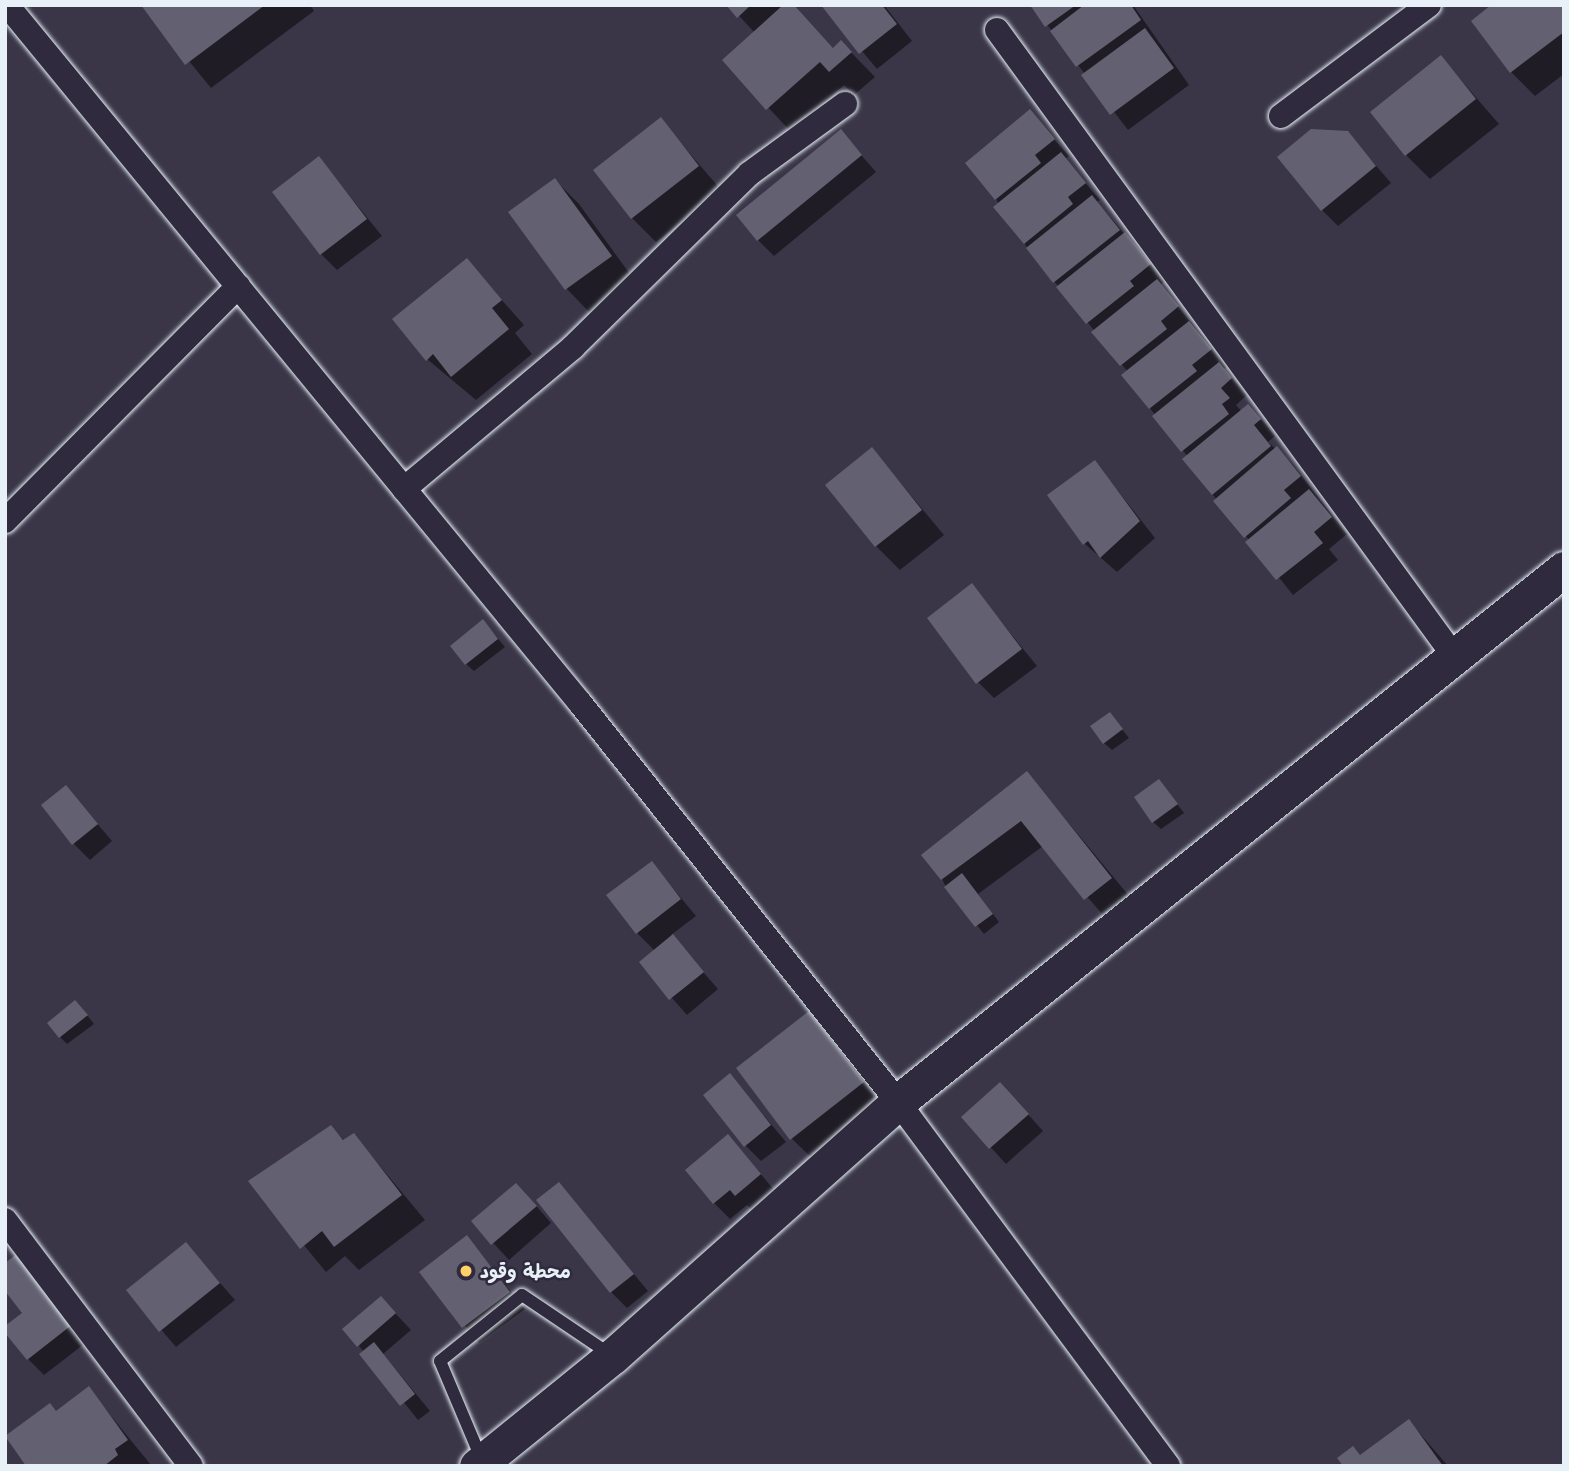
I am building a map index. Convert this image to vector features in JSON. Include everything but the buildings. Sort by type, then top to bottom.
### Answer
[{"type":"main road","points":[[480,1464],[613,1356],[898,1102],[1564,569]]},
{"type":"street","points":[[7,5],[404,489],[898,1102],[1168,1466]]},
{"type":"street","points":[[1281,116],[1429,5]]},
{"type":"street","points":[[997,30],[1454,656]]},
{"type":"street","points":[[404,489],[573,347],[749,174],[845,104]]},
{"type":"street","points":[[5,521],[238,286]]},
{"type":"street","points":[[5,1220],[191,1466]]},
{"type":"lane","points":[[480,1464],[440,1361],[522,1294],[613,1356]]},
{"type":"place","name":"محطة وقود","points":[[466,1271]]}]
